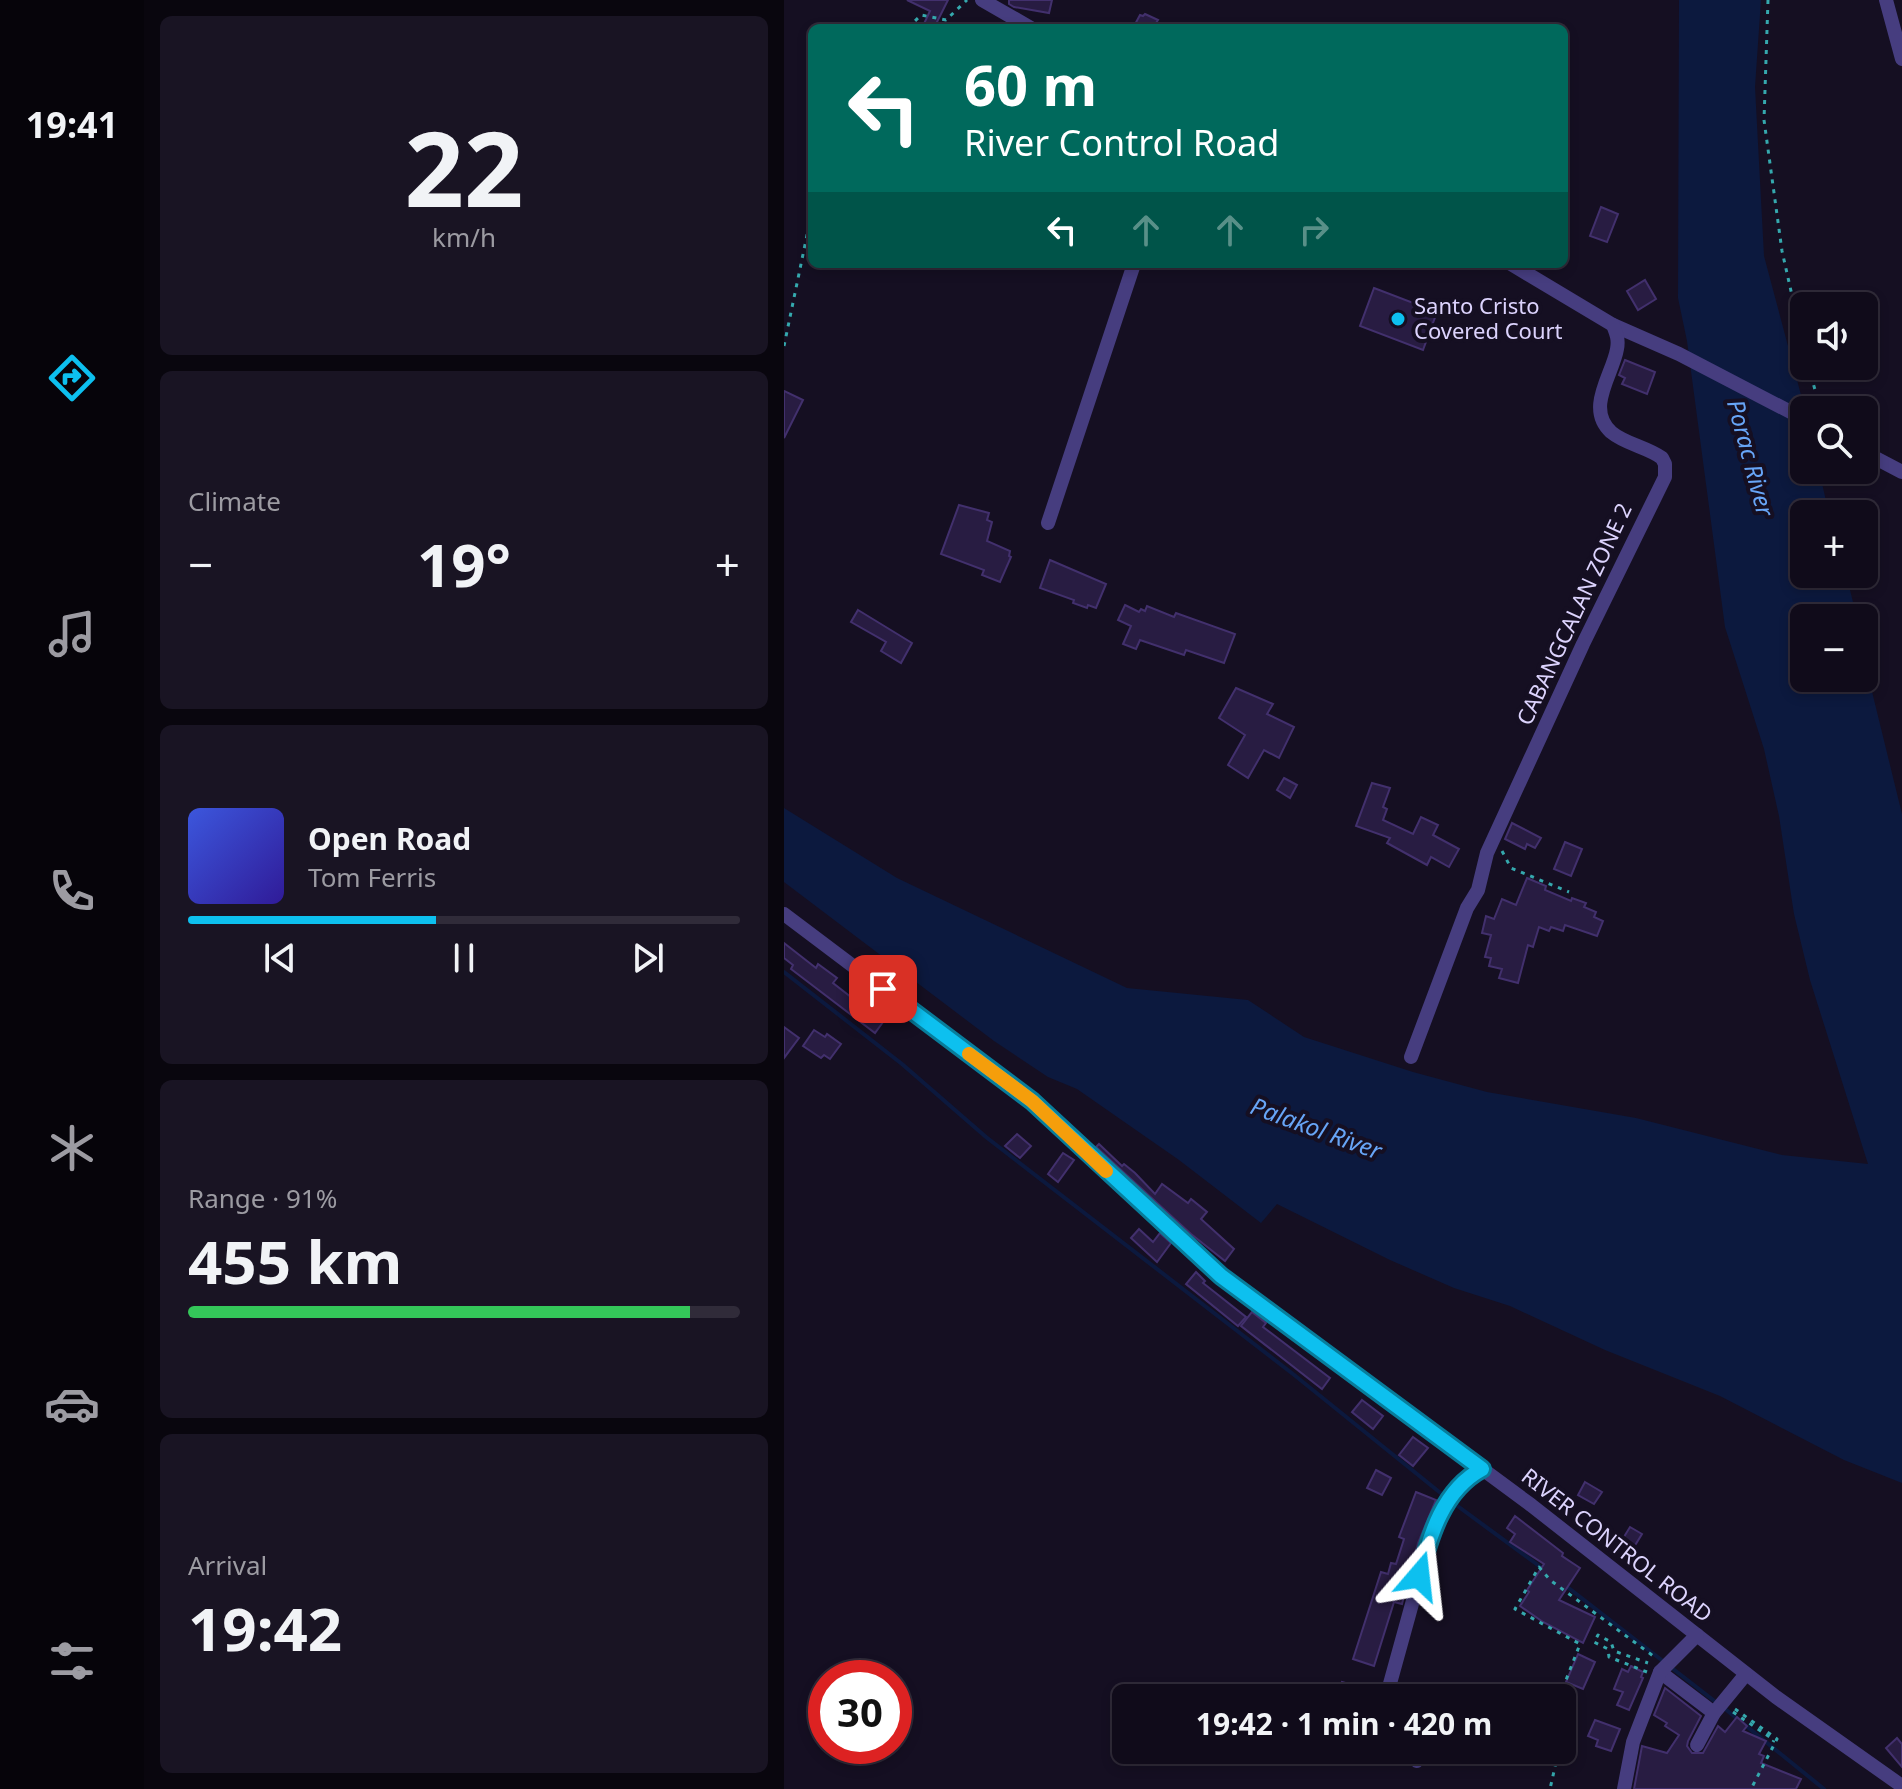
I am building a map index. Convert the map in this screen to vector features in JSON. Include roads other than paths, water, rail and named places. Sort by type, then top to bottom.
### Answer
[{"type":"street","points":[[982,0],[1024,24]]},
{"type":"street","points":[[1886,0],[1902,59]]},
{"type":"street","points":[[1048,523],[1133,268]]},
{"type":"street","points":[[1518,268],[1613,325],[1679,354],[1790,412]]},
{"type":"street","name":"CABANGCALAN ZONE 2","points":[[1411,1057],[1467,908],[1478,890],[1494,837],[1583,644],[1665,477],[1662,458],[1613,433],[1603,419],[1602,395],[1618,347],[1618,336],[1613,325]]},
{"type":"street","points":[[1878,459],[1902,472]]},
{"type":"street","name":"RIVER CONTROL ROAD","points":[[784,914],[1032,1101],[1221,1276],[1482,1469],[1746,1674],[1902,1786]]},
{"type":"street","points":[[1390,1684],[1428,1546],[1448,1499],[1467,1477],[1482,1469]]},
{"type":"street","points":[[1624,1789],[1633,1742],[1659,1669],[1697,1635]]},
{"type":"street","points":[[1659,1669],[1714,1713]]},
{"type":"street","points":[[1697,1745],[1714,1713],[1746,1674]]},
{"type":"water","points":[[1679,0],[1761,0],[1755,87],[1764,256],[1790,354],[1790,380],[1797,380],[1801,396],[1790,396],[1790,484],[1822,484],[1826,500],[1790,500],[1790,588],[1850,588],[1854,604],[1790,604],[1790,692],[1872,692],[1902,814],[1902,1483],[1844,1460],[1720,1396],[1605,1350],[1510,1306],[1454,1288],[1277,1204],[1261,1223],[1179,1160],[1077,1089],[1048,1077],[994,1041],[784,882],[784,808],[897,878],[1127,988],[1248,1000],[1304,1037],[1487,1092],[1636,1118],[1782,1155],[1868,1164],[1810,980],[1794,914],[1779,816],[1764,749],[1725,627],[1687,341],[1678,298]]},
{"type":"waterway","points":[[784,972],[902,1064],[986,1137],[1293,1374],[1448,1499],[1546,1571]]},
{"type":"waterway","points":[[1566,1586],[1717,1703]]},
{"type":"waterway","points":[[1724,1708],[1824,1789]]},
{"type":"place","name":"Santo Cristo Covered Court","points":[[1398,319]]},
{"type":"water label","name":"Porac River","points":[[1750,458]]},
{"type":"water label","name":"Palakol River","points":[[1316,1129]]}]
